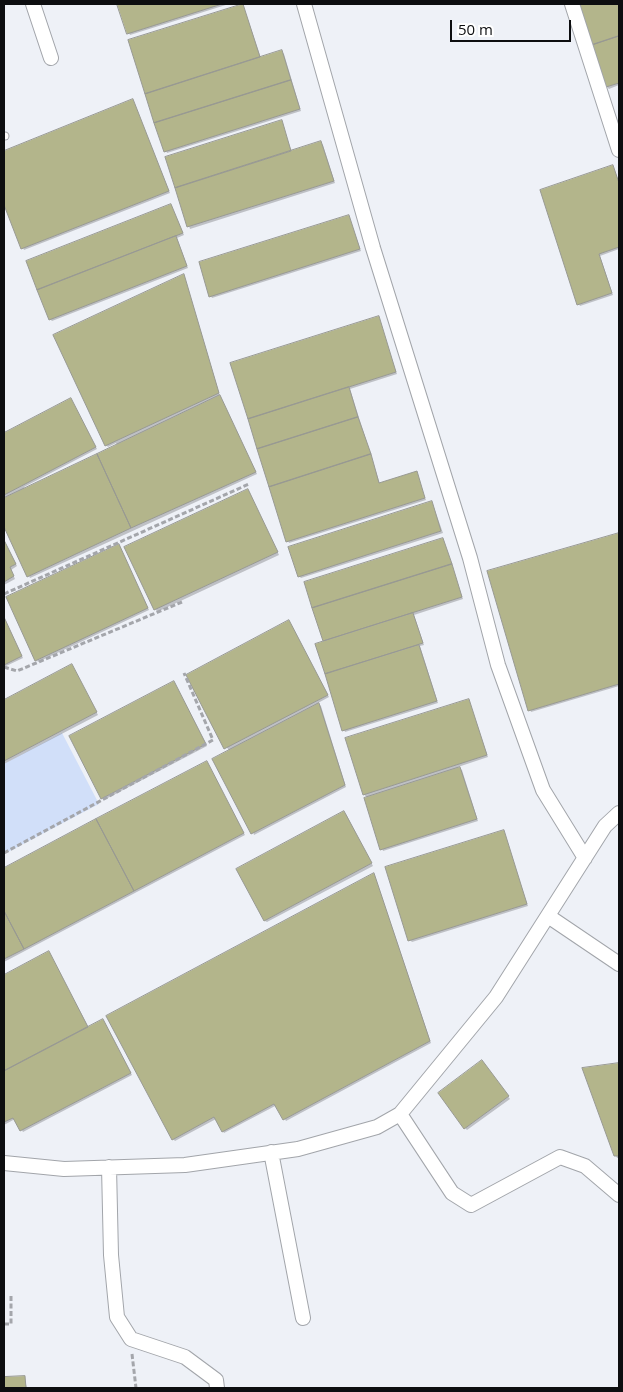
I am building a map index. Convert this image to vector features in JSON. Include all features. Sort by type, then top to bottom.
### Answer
[{"type":"street","points":[[33,4],[51,58]]},
{"type":"street","points":[[304,4],[373,248],[470,558],[498,666],[543,790],[585,858]]},
{"type":"street","points":[[572,4],[619,150]]},
{"type":"street","points":[[4,1163],[64,1169],[185,1164],[298,1149],[377,1127],[400,1114],[496,997],[605,826],[619,813]]},
{"type":"street","points":[[548,916],[619,964]]},
{"type":"street","points":[[400,1114],[452,1193],[471,1205],[560,1157],[585,1166],[619,1195]]},
{"type":"street","points":[[271,1152],[303,1318]]},
{"type":"street","points":[[108,1167],[111,1255],[117,1317],[131,1339],[185,1357],[216,1380],[217,1388]]},
{"type":"path","points":[[4,594],[249,484]]},
{"type":"path","points":[[4,667],[17,672],[182,602]]},
{"type":"path","points":[[4,853],[214,740],[184,673]]},
{"type":"path","points":[[4,1324],[12,1324],[11,1296]]},
{"type":"path","points":[[131,1339],[136,1388]]},
{"type":"shaded area","points":[[62,733],[99,804],[4,854],[4,764]]},
{"type":"building","points":[[117,4],[222,4],[127,34]]},
{"type":"building","points":[[243,4],[260,57],[145,94],[128,40]]},
{"type":"building","points":[[578,4],[619,4],[619,36],[592,45]]},
{"type":"building","points":[[619,36],[619,83],[606,87],[592,45]]},
{"type":"building","points":[[282,50],[291,80],[154,123],[145,94]]},
{"type":"building","points":[[291,80],[300,109],[164,152],[154,123]]},
{"type":"building","points":[[133,99],[169,191],[21,249],[4,205],[4,151]]},
{"type":"building","points":[[282,120],[291,151],[175,188],[165,157]]},
{"type":"building","points":[[321,141],[334,181],[187,227],[175,188]]},
{"type":"building","points":[[613,165],[619,183],[619,247],[599,254],[612,293],[577,305],[540,190]]},
{"type":"building","points":[[171,204],[183,233],[37,290],[26,261]]},
{"type":"building","points":[[349,215],[360,249],[209,297],[199,262]]},
{"type":"building","points":[[176,236],[187,266],[49,320],[37,290]]},
{"type":"building","points":[[184,274],[219,393],[105,446],[53,335]]},
{"type":"building","points":[[379,316],[396,372],[248,419],[230,363]]},
{"type":"building","points":[[349,387],[358,417],[257,449],[248,419]]},
{"type":"building","points":[[220,395],[256,472],[131,528],[97,454]]},
{"type":"building","points":[[71,398],[96,447],[4,495],[4,433]]},
{"type":"building","points":[[358,417],[371,454],[269,487],[257,449]]},
{"type":"building","points":[[97,454],[131,528],[27,577],[4,527],[4,498]]},
{"type":"building","points":[[371,454],[379,483],[417,471],[425,498],[286,542],[269,487]]},
{"type":"building","points":[[248,489],[278,552],[154,610],[124,547]]},
{"type":"building","points":[[432,501],[441,531],[298,577],[288,547]]},
{"type":"building","points":[[619,533],[619,684],[528,711],[487,571]]},
{"type":"building","points":[[443,538],[452,564],[312,608],[304,582]]},
{"type":"building","points":[[4,540],[16,564],[10,567],[14,576],[4,582]]},
{"type":"building","points":[[119,544],[148,608],[35,661],[6,597]]},
{"type":"building","points":[[452,564],[462,597],[323,641],[312,608]]},
{"type":"building","points":[[413,613],[423,643],[325,674],[315,644]]},
{"type":"building","points":[[4,617],[22,656],[4,665]]},
{"type":"building","points":[[289,620],[328,695],[224,749],[186,675]]},
{"type":"building","points":[[419,645],[437,701],[342,731],[325,674]]},
{"type":"building","points":[[72,664],[97,712],[4,761],[4,700]]},
{"type":"building","points":[[174,681],[206,744],[101,799],[69,736]]},
{"type":"building","points":[[469,699],[487,755],[363,795],[345,738]]},
{"type":"building","points":[[319,703],[345,785],[251,834],[212,759]]},
{"type":"building","points":[[207,761],[244,833],[134,891],[96,819]]},
{"type":"building","points":[[460,767],[477,819],[380,850],[364,798]]},
{"type":"building","points":[[344,811],[372,863],[264,921],[236,869]]},
{"type":"building","points":[[96,819],[134,891],[24,949],[4,911],[4,868]]},
{"type":"building","points":[[504,830],[527,904],[408,941],[385,867]]},
{"type":"building","points":[[374,873],[430,1041],[283,1120],[274,1104],[222,1132],[214,1117],[172,1140],[106,1016]]},
{"type":"building","points":[[4,911],[24,949],[4,959]]},
{"type":"building","points":[[49,951],[88,1027],[4,1071],[4,975]]},
{"type":"building","points":[[103,1019],[131,1073],[20,1131],[13,1118],[4,1122],[4,1071]]},
{"type":"building","points":[[482,1060],[509,1096],[464,1129],[438,1093]]},
{"type":"building","points":[[619,1063],[619,1156],[614,1156],[582,1068]]},
{"type":"building","points":[[25,1376],[26,1388],[4,1388],[4,1377]]}]
